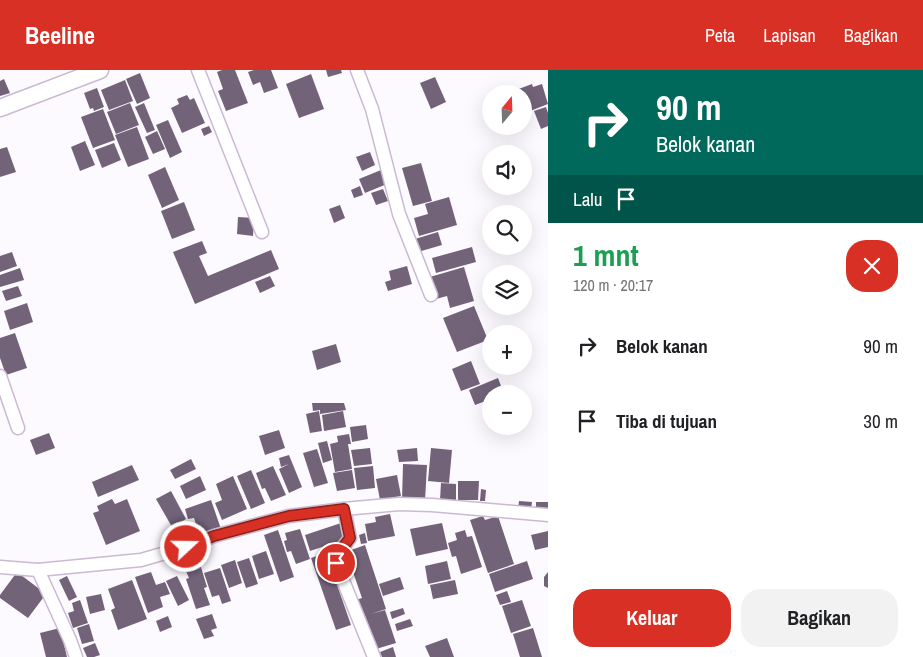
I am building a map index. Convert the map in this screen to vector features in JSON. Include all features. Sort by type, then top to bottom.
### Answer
[{"type":"street","points":[[0,108],[100,70]]},
{"type":"street","points":[[198,70],[262,232]]},
{"type":"street","points":[[357,70],[372,109],[399,214],[431,295]]},
{"type":"street","points":[[0,376],[18,428]]},
{"type":"street","points":[[0,567],[38,570],[141,560],[186,547],[214,536],[289,516],[344,509],[399,504],[470,507],[548,515]]},
{"type":"street","points":[[344,509],[350,538],[336,556],[336,563],[374,657]]},
{"type":"street","points":[[38,570],[76,657]]},
{"type":"building","points":[[235,70],[248,103],[226,111],[218,91],[223,89],[217,72]]},
{"type":"building","points":[[271,70],[278,88],[264,93],[260,82],[253,85],[248,72]]},
{"type":"building","points":[[326,70],[341,70],[342,73],[328,77]]},
{"type":"building","points":[[140,73],[150,98],[137,104],[126,79]]},
{"type":"building","points":[[311,74],[324,109],[299,118],[286,84]]},
{"type":"building","points":[[435,77],[446,102],[431,109],[420,83]]},
{"type":"building","points":[[4,79],[10,93],[0,96],[0,81]]},
{"type":"building","points":[[125,80],[133,101],[109,110],[101,90]]},
{"type":"building","points":[[532,84],[533,87],[542,84],[548,104],[532,110],[532,85],[529,85]]},
{"type":"building","points":[[97,88],[104,107],[94,111],[93,108],[90,109],[84,93]]},
{"type":"building","points":[[187,95],[190,100],[194,98],[205,123],[182,133],[171,108],[179,104],[177,99]]},
{"type":"building","points":[[130,103],[139,125],[116,134],[107,112]]},
{"type":"building","points":[[144,103],[155,130],[147,133],[135,107]]},
{"type":"building","points":[[546,107],[548,126],[541,129],[534,111]]},
{"type":"building","points":[[103,109],[115,140],[93,148],[81,117]]},
{"type":"building","points":[[168,120],[182,152],[170,158],[156,125]]},
{"type":"building","points":[[209,126],[212,132],[204,136],[201,129]]},
{"type":"building","points":[[137,127],[149,159],[128,167],[115,135]]},
{"type":"building","points":[[157,131],[165,149],[153,154],[145,137]]},
{"type":"building","points":[[85,141],[95,165],[80,171],[71,147]]},
{"type":"building","points":[[114,143],[121,160],[102,168],[95,150]]},
{"type":"building","points":[[7,147],[16,172],[0,177],[0,149]]},
{"type":"building","points":[[370,152],[375,165],[362,171],[356,157]]},
{"type":"building","points":[[421,163],[432,201],[413,206],[402,168]]},
{"type":"building","points":[[165,167],[179,200],[162,208],[148,175]]},
{"type":"building","points":[[381,170],[387,184],[365,193],[359,179]]},
{"type":"building","points":[[360,186],[363,195],[354,198],[351,190]]},
{"type":"building","points":[[383,189],[388,201],[376,205],[371,193]]},
{"type":"building","points":[[449,197],[457,225],[419,236],[414,218],[428,214],[425,204]]},
{"type":"building","points":[[184,202],[195,230],[172,239],[161,211]]},
{"type":"building","points":[[340,205],[345,218],[334,223],[329,209]]},
{"type":"building","points":[[238,217],[254,218],[253,236],[237,234]]},
{"type":"building","points":[[438,232],[442,245],[418,252],[415,239]]},
{"type":"building","points":[[202,241],[207,253],[199,256],[208,276],[271,250],[279,269],[195,304],[173,252]]},
{"type":"building","points":[[472,247],[476,262],[436,273],[432,258]]},
{"type":"building","points":[[12,252],[17,266],[0,272],[0,256]]},
{"type":"building","points":[[407,266],[412,284],[388,291],[385,282],[391,280],[389,271]]},
{"type":"building","points":[[464,267],[474,301],[450,308],[447,296],[436,299],[430,277]]},
{"type":"building","points":[[20,268],[24,280],[0,287],[0,275]]},
{"type":"building","points":[[270,276],[275,286],[260,293],[255,282]]},
{"type":"building","points":[[18,286],[22,296],[6,301],[2,291]]},
{"type":"building","points":[[27,303],[33,322],[10,330],[4,311]]},
{"type":"building","points":[[474,306],[482,325],[482,342],[457,352],[443,318]]},
{"type":"building","points":[[15,333],[27,368],[6,375],[0,358],[0,338]]},
{"type":"building","points":[[336,344],[341,362],[317,370],[312,351]]},
{"type":"building","points":[[471,361],[480,384],[461,391],[452,369]]},
{"type":"building","points":[[498,378],[501,385],[482,385],[482,402],[475,405],[469,390]]},
{"type":"building","points":[[312,403],[344,403],[346,410],[320,414],[320,410],[313,411]]},
{"type":"building","points":[[319,411],[322,431],[310,433],[306,414]]},
{"type":"building","points":[[343,411],[346,427],[324,431],[322,415]]},
{"type":"building","points":[[366,425],[368,439],[352,442],[350,427]]},
{"type":"building","points":[[279,430],[285,448],[265,455],[259,436]]},
{"type":"building","points":[[49,433],[55,448],[36,455],[30,440]]},
{"type":"building","points":[[349,434],[351,444],[348,444],[352,469],[335,472],[330,444],[338,442],[337,436]]},
{"type":"building","points":[[327,441],[332,460],[323,463],[318,443]]},
{"type":"building","points":[[370,448],[372,464],[354,466],[351,450]]},
{"type":"building","points":[[417,448],[418,461],[399,462],[397,450]]},
{"type":"building","points":[[431,448],[452,450],[449,483],[428,481]]},
{"type":"building","points":[[317,449],[328,483],[314,487],[303,453]]},
{"type":"building","points":[[289,455],[302,487],[289,493],[279,469],[289,464],[281,467],[279,458]]},
{"type":"building","points":[[191,459],[196,469],[175,479],[170,470]]},
{"type":"building","points":[[403,464],[427,465],[425,501],[402,500]]},
{"type":"building","points":[[132,465],[139,480],[98,497],[92,482]]},
{"type":"building","points":[[273,466],[286,495],[271,501],[265,488],[262,489],[256,473]]},
{"type":"building","points":[[373,466],[375,488],[357,490],[354,468]]},
{"type":"building","points":[[251,470],[265,503],[251,509],[237,476]]},
{"type":"building","points":[[352,470],[355,488],[337,491],[333,473]]},
{"type":"building","points":[[397,475],[401,496],[380,500],[376,479]]},
{"type":"building","points":[[200,476],[206,490],[186,499],[180,486]]},
{"type":"building","points":[[233,476],[247,509],[222,520],[215,503],[222,500],[216,484]]},
{"type":"building","points":[[458,481],[479,481],[478,500],[458,500]]},
{"type":"building","points":[[441,483],[456,484],[456,501],[440,500]]},
{"type":"building","points":[[481,489],[486,490],[485,501],[480,501]]},
{"type":"building","points":[[171,491],[186,519],[172,527],[156,499]]},
{"type":"building","points":[[112,499],[115,504],[127,499],[140,531],[106,545],[93,513],[99,511],[97,506]]},
{"type":"building","points":[[211,500],[221,529],[200,537],[194,518],[188,519],[185,509]]},
{"type":"building","points":[[519,501],[532,502],[531,510],[518,509]]},
{"type":"building","points":[[536,502],[548,502],[548,511],[536,511]]},
{"type":"building","points":[[390,514],[395,536],[368,541],[365,524],[376,522],[375,517]]},
{"type":"building","points":[[483,516],[485,520],[498,516],[514,564],[488,573],[470,520]]},
{"type":"building","points":[[341,523],[346,539],[310,551],[305,535]]},
{"type":"building","points":[[442,523],[448,549],[416,556],[410,529]]},
{"type":"building","points":[[300,529],[310,559],[296,564],[291,551],[287,552],[284,541],[287,540],[285,533]]},
{"type":"building","points":[[278,530],[294,577],[280,582],[264,535]]},
{"type":"building","points":[[465,530],[467,537],[472,536],[482,567],[461,574],[456,556],[452,557],[448,543],[457,540],[455,533]]},
{"type":"building","points":[[548,531],[548,547],[535,550],[531,535]]},
{"type":"building","points":[[365,533],[367,543],[361,544],[359,535]]},
{"type":"building","points":[[365,545],[386,609],[371,614],[385,610],[396,643],[376,649],[365,616],[362,617],[356,600],[362,598],[346,552]]},
{"type":"building","points":[[266,551],[274,574],[259,579],[252,556]]},
{"type":"building","points":[[190,553],[194,563],[186,566],[183,556]]},
{"type":"building","points":[[326,553],[351,625],[336,630],[311,558]]},
{"type":"building","points":[[249,558],[258,584],[246,588],[237,562]]},
{"type":"building","points":[[235,560],[242,583],[229,588],[221,565]]},
{"type":"building","points":[[447,561],[451,579],[428,584],[425,566]]},
{"type":"building","points":[[527,561],[533,579],[495,592],[489,574]]},
{"type":"building","points":[[200,564],[207,587],[204,588],[210,605],[196,609],[186,579],[189,578],[185,569]]},
{"type":"building","points":[[220,568],[231,601],[222,604],[219,595],[212,597],[204,573]]},
{"type":"building","points":[[17,572],[46,594],[28,618],[0,598],[0,595]]},
{"type":"building","points":[[151,572],[156,585],[165,582],[170,594],[160,597],[163,607],[148,613],[135,577]]},
{"type":"building","points":[[548,572],[548,588],[544,586],[544,577]]},
{"type":"building","points":[[67,576],[77,597],[69,601],[59,580]]},
{"type":"building","points":[[177,576],[189,600],[178,606],[166,581]]},
{"type":"building","points":[[400,577],[404,589],[383,596],[379,584]]},
{"type":"building","points":[[132,580],[147,619],[118,630],[111,610],[115,608],[108,589]]},
{"type":"building","points":[[455,580],[458,594],[433,599],[430,585]]},
{"type":"building","points":[[507,591],[511,602],[500,605],[496,595]]},
{"type":"building","points":[[101,594],[105,610],[90,614],[86,597]]},
{"type":"building","points":[[80,600],[88,623],[73,628],[68,613],[74,611],[72,603]]},
{"type":"building","points":[[522,600],[531,626],[511,633],[502,606]]},
{"type":"building","points":[[403,608],[405,614],[392,619],[390,612]]},
{"type":"building","points":[[212,614],[217,628],[211,630],[214,636],[204,639],[196,619]]},
{"type":"building","points":[[168,616],[172,627],[160,632],[156,621]]},
{"type":"building","points":[[410,619],[413,626],[397,631],[395,624]]},
{"type":"building","points":[[89,624],[94,641],[82,644],[77,628]]},
{"type":"building","points":[[60,628],[67,657],[46,657],[40,633]]},
{"type":"building","points":[[533,628],[542,657],[520,657],[513,634]]},
{"type":"building","points":[[447,638],[454,657],[430,657],[425,646]]},
{"type":"building","points":[[95,643],[100,655],[87,657],[83,648]]},
{"type":"building","points":[[393,647],[396,657],[382,657],[380,652]]},
{"type":"route","points":[[186,547],[214,536],[289,516],[344,509],[350,538],[336,556],[336,563]]}]
